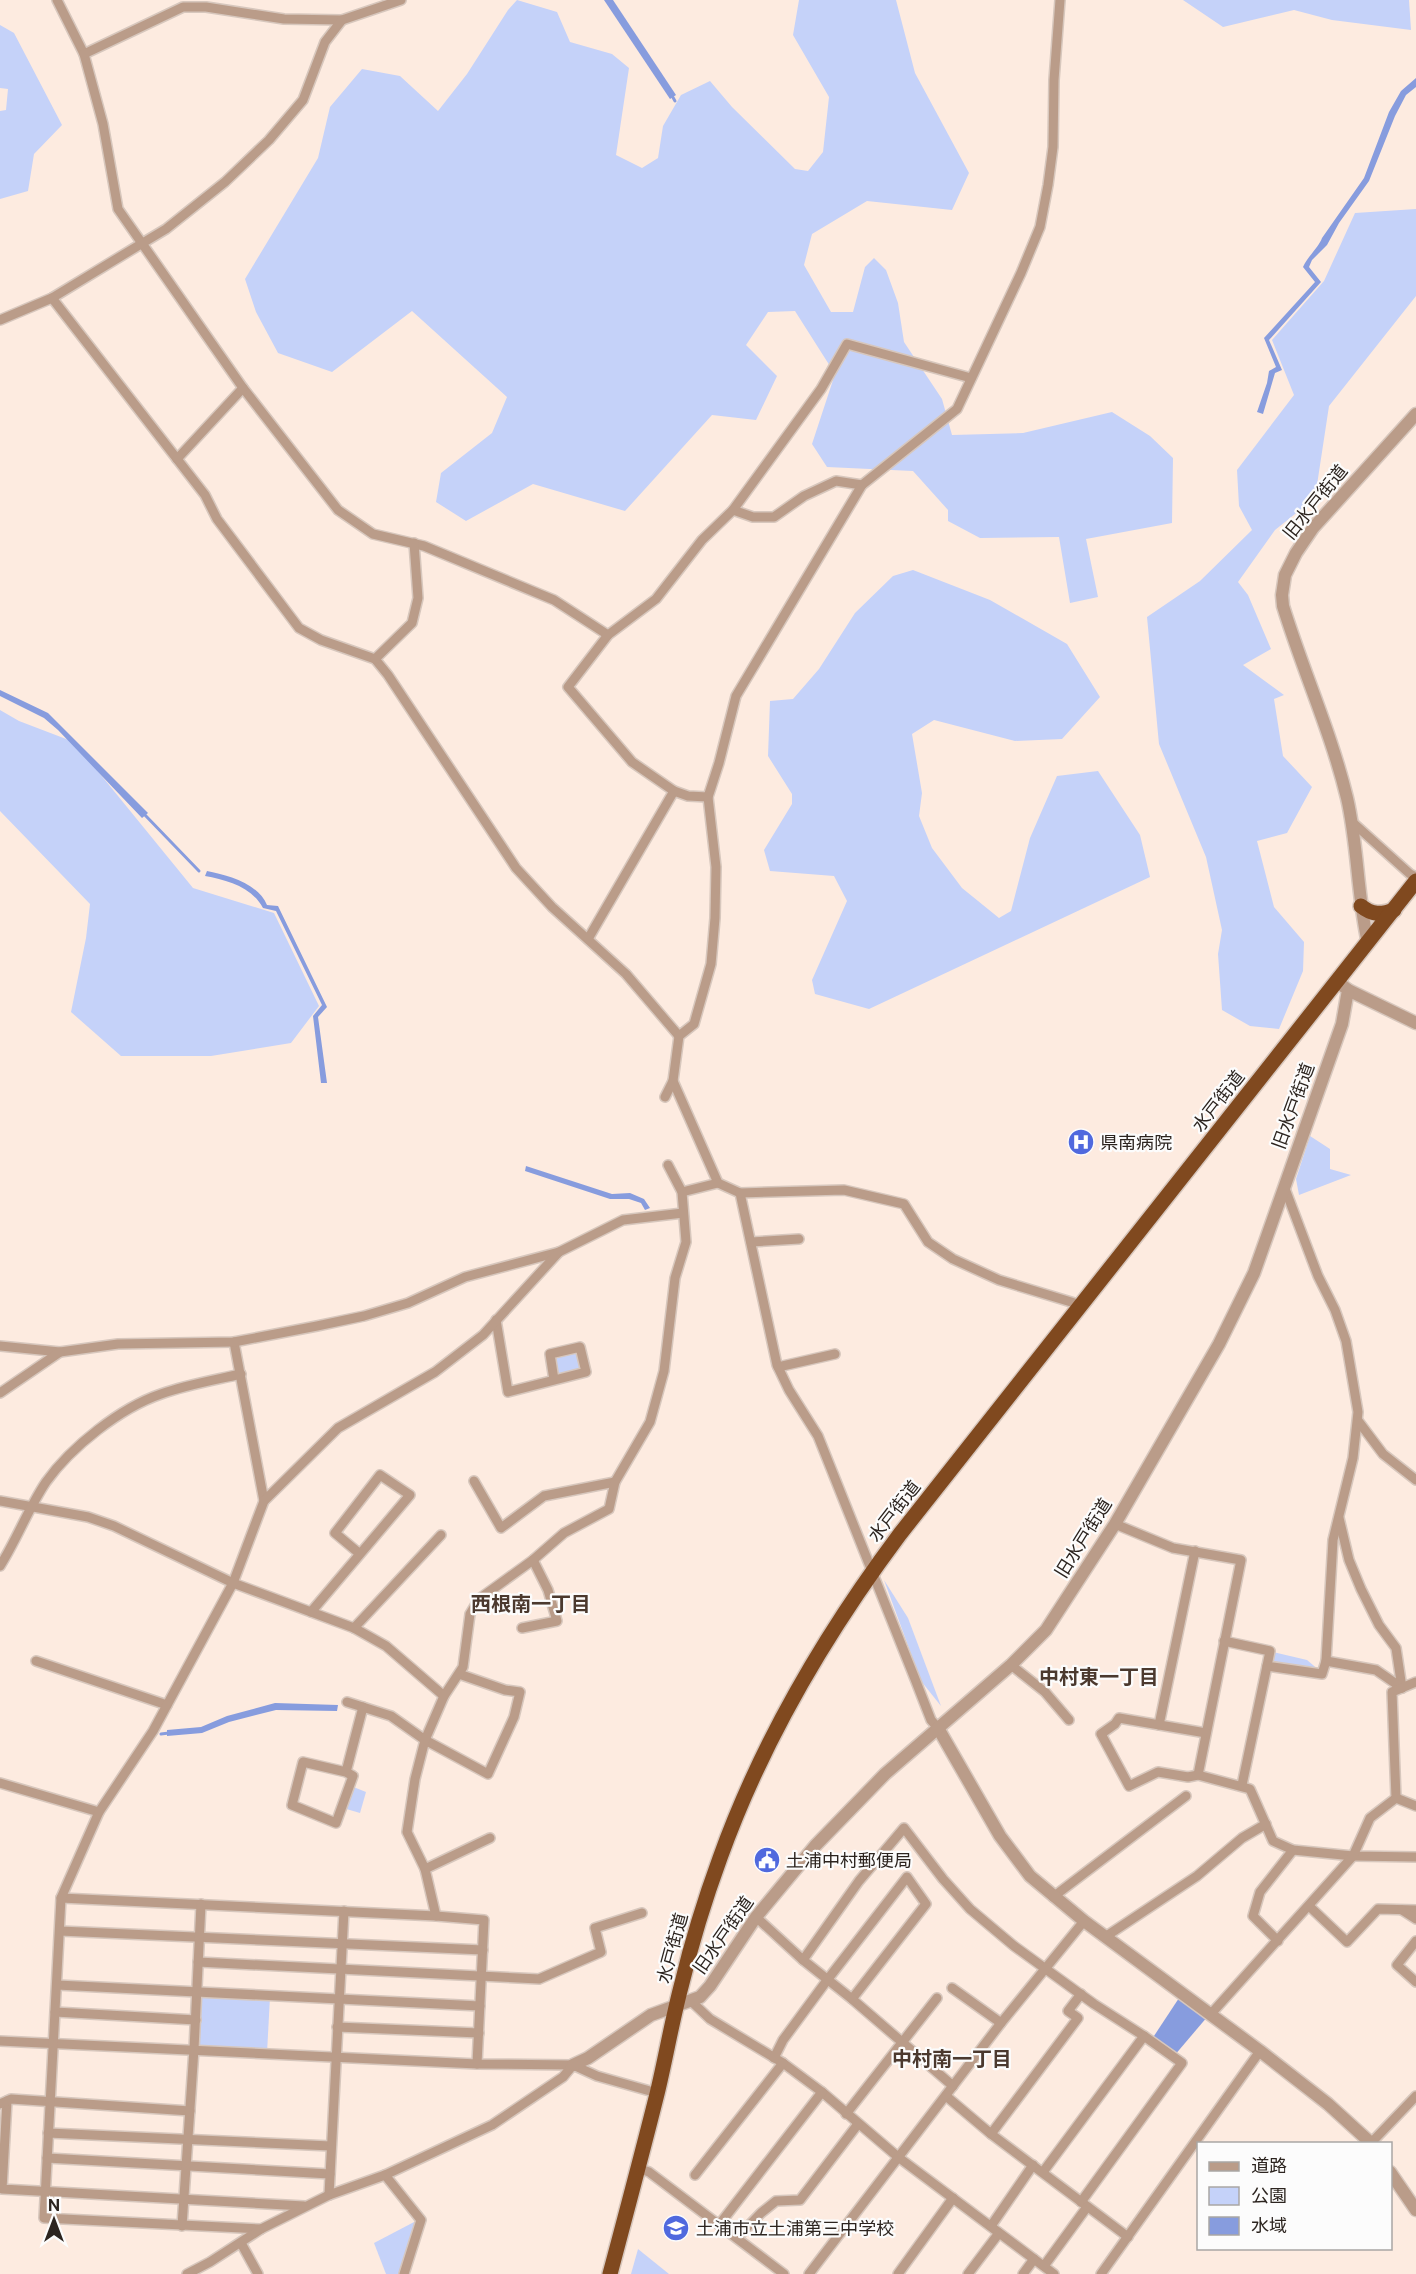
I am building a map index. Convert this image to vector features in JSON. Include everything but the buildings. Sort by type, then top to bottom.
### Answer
[{"type":"highway","name":"水戸街道","points":[[610,2274],[657,2093],[685,2003],[700,1917],[749,1786],[780,1720],[809,1670],[873,1571],[1081,1305],[1343,986],[1368,943],[1416,879]]},
{"type":"highway","points":[[1360,906],[1371,913],[1379,914],[1394,910]]},
{"type":"street","points":[[57,0],[84,54],[103,124],[118,209],[243,388],[338,510],[374,534],[414,543],[554,600],[608,635]]},
{"type":"street","points":[[84,54],[183,8],[206,8],[284,19],[342,20],[401,0]]},
{"type":"street","points":[[665,1097],[673,1081],[679,1036],[694,1024],[711,964],[716,867],[708,797],[736,696],[862,485],[957,409],[1021,273],[1040,227],[1048,184],[1053,147],[1053,80],[1060,0]]},
{"type":"street","points":[[0,320],[52,298],[166,229],[225,182],[269,140],[303,100],[325,42],[342,20]]},
{"type":"street","points":[[52,298],[205,495],[217,519],[299,628],[321,640],[375,659],[388,675],[516,868],[552,907],[626,974],[679,1036]]},
{"type":"street","points":[[708,797],[688,796],[674,791],[632,762],[568,687],[608,635],[656,599],[702,540],[732,510],[821,389],[847,344],[971,378]]},
{"type":"street","points":[[177,459],[243,388]]},
{"type":"street","name":"旧水戸街道","points":[[1368,943],[1360,906],[1347,799],[1329,737],[1283,606],[1283,584],[1290,563],[1313,528],[1416,414]]},
{"type":"street","points":[[732,510],[753,517],[774,517],[804,496],[836,481],[862,485]]},
{"type":"street","points":[[375,659],[412,623],[418,598],[414,543]]},
{"type":"street","points":[[588,939],[674,791]]},
{"type":"street","points":[[1351,821],[1416,879]]},
{"type":"street","points":[[1343,986],[1416,1023]]},
{"type":"street","name":"旧水戸街道","points":[[685,2003],[700,1997],[710,1986],[756,1917],[815,1846],[885,1774],[1011,1665],[1046,1630],[1115,1524],[1219,1344],[1254,1273],[1342,1024],[1343,986]]},
{"type":"street","points":[[673,1081],[718,1183]]},
{"type":"street","points":[[436,1916],[425,1869],[407,1832],[415,1779],[425,1740],[444,1696],[463,1667],[470,1614],[479,1599],[533,1560],[564,1533],[609,1509],[615,1482],[650,1422],[664,1371],[675,1278],[686,1242],[682,1192],[668,1165]]},
{"type":"street","points":[[682,1192],[718,1183],[740,1193],[844,1191],[904,1204],[928,1242],[953,1259],[999,1280],[1081,1305]]},
{"type":"street","points":[[1267,1666],[1322,1674],[1326,1661],[1333,1540],[1353,1458],[1359,1422],[1346,1341],[1335,1310],[1318,1276],[1284,1186]]},
{"type":"street","points":[[740,1193],[778,1367],[789,1390],[818,1436],[932,1720],[1015,1859],[1030,1876],[1084,1921],[1260,2051],[1328,2104],[1371,2142]]},
{"type":"street","points":[[0,1346],[60,1352],[118,1344],[234,1342],[364,1316],[408,1303],[465,1277],[559,1252],[623,1220],[683,1213]]},
{"type":"street","points":[[751,1242],[799,1239]]},
{"type":"street","points":[[261,2229],[44,2218],[61,1898],[99,1812],[153,1731],[233,1583],[264,1501],[338,1428],[435,1372],[483,1335],[559,1252]]},
{"type":"street","points":[[496,1320],[508,1392],[586,1372],[580,1347],[550,1354],[554,1380]]},
{"type":"street","points":[[234,1342],[264,1501]]},
{"type":"street","points":[[0,1393],[60,1352]]},
{"type":"street","points":[[778,1367],[835,1354]]},
{"type":"street","points":[[0,1566],[15,1543],[30,1508],[47,1481],[74,1451],[125,1411],[161,1394],[241,1374]]},
{"type":"street","points":[[1359,1422],[1383,1454],[1416,1480]]},
{"type":"street","points":[[311,1612],[410,1495],[380,1475],[335,1533],[360,1554]]},
{"type":"street","points":[[474,1481],[501,1528],[544,1496],[615,1482]]},
{"type":"street","points":[[0,1501],[88,1517],[114,1526],[233,1583],[354,1628],[386,1646],[444,1696]]},
{"type":"street","points":[[1339,1515],[1348,1560],[1379,1625],[1395,1648],[1402,1688]]},
{"type":"street","points":[[1115,1524],[1173,1548],[1241,1560],[1198,1775]]},
{"type":"street","points":[[354,1628],[441,1535]]},
{"type":"street","points":[[1159,1725],[1195,1551]]},
{"type":"street","points":[[522,1629],[557,1621],[548,1590],[533,1560]]},
{"type":"street","points":[[1224,1641],[1270,1651],[1242,1785]]},
{"type":"street","points":[[36,1661],[167,1705]]},
{"type":"street","points":[[1326,1661],[1376,1670],[1402,1688]]},
{"type":"street","points":[[1011,1665],[1045,1692],[1069,1720]]},
{"type":"street","points":[[347,1702],[390,1716],[425,1740],[488,1774],[514,1717],[520,1692],[505,1690],[459,1674]]},
{"type":"street","points":[[1396,1798],[1392,1692],[1416,1682]]},
{"type":"street","points":[[346,1772],[363,1707]]},
{"type":"street","points":[[1206,1733],[1119,1718],[1115,1724],[1101,1734],[1129,1786],[1158,1772],[1188,1777],[1198,1775],[1242,1785],[1250,1789],[1273,1841],[1293,1850],[1353,1856],[1416,1857]]},
{"type":"street","points":[[303,1762],[346,1772],[353,1776],[336,1822],[292,1805],[303,1762]]},
{"type":"street","points":[[0,1783],[99,1812]]},
{"type":"street","points":[[1053,1896],[1186,1796]]},
{"type":"street","points":[[1396,1798],[1416,1806]]},
{"type":"street","points":[[1210,2015],[1353,1856],[1370,1818],[1396,1798]]},
{"type":"street","points":[[1105,1937],[1197,1876],[1242,1838],[1266,1824]]},
{"type":"street","points":[[803,1960],[859,1881],[904,1828],[943,1879],[970,1909],[1014,1946],[1182,2063],[1044,2266]]},
{"type":"street","points":[[425,1869],[490,1838]]},
{"type":"street","points":[[1278,1941],[1252,1916],[1260,1892],[1293,1850]]},
{"type":"street","points":[[695,2175],[778,2061],[783,2040],[908,1877],[926,1904],[852,1999]]},
{"type":"street","points":[[61,1898],[484,1920],[477,2064]]},
{"type":"street","points":[[182,2226],[196,2020],[201,1905]]},
{"type":"street","points":[[1309,1906],[1347,1942],[1378,1909],[1416,1910]]},
{"type":"street","points":[[1400,1909],[1416,1919]]},
{"type":"street","points":[[329,2195],[344,1911]]},
{"type":"street","points":[[198,1962],[482,1978],[539,1979],[601,1952],[595,1928],[642,1913]]},
{"type":"street","points":[[756,1917],[803,1960],[852,1999],[952,2086]]},
{"type":"street","points":[[809,2274],[1001,2023],[1084,1921]]},
{"type":"street","points":[[60,1931],[483,1950]]},
{"type":"street","points":[[1416,1941],[1397,1965],[1416,1982]]},
{"type":"street","points":[[57,1984],[480,2006]]},
{"type":"street","points":[[952,1988],[1001,2023]]},
{"type":"street","points":[[991,2134],[1078,2018],[1068,2011],[1081,1994]]},
{"type":"street","points":[[846,2114],[937,1998]]},
{"type":"street","points":[[187,2274],[261,2229],[329,2195],[385,2175],[492,2125],[563,2077],[573,2065],[588,2058],[651,2015],[685,2003],[778,2061],[822,2092],[898,2157],[1054,2274]]},
{"type":"street","points":[[55,2013],[196,2020]]},
{"type":"street","points":[[337,2027],[479,2034]]},
{"type":"street","points":[[1043,2172],[1144,2036]]},
{"type":"street","points":[[0,2041],[477,2064],[573,2065],[597,2076],[657,2093]]},
{"type":"street","points":[[1101,2274],[1260,2051]]},
{"type":"street","points":[[719,2225],[822,2092]]},
{"type":"street","points":[[946,2096],[991,2134],[1128,2237]]},
{"type":"street","points":[[1373,2142],[1416,2096]]},
{"type":"street","points":[[190,2111],[11,2099],[3,2103],[2,2188],[307,2206]]},
{"type":"street","points":[[737,2238],[760,2213],[776,2201],[800,2200],[858,2124]]},
{"type":"street","points":[[48,2133],[331,2146]]},
{"type":"street","points":[[47,2158],[330,2174]]},
{"type":"street","points":[[991,2226],[1033,2165]]},
{"type":"street","points":[[637,2168],[649,2172],[784,2274]]},
{"type":"street","points":[[385,2175],[421,2220],[404,2274]]},
{"type":"street","points":[[1392,2175],[1416,2210]]},
{"type":"street","points":[[898,2274],[953,2198]]},
{"type":"street","points":[[968,2274],[999,2233]]},
{"type":"street","points":[[241,2243],[258,2274]]},
{"type":"street","points":[[1023,2274],[1035,2259]]},
{"type":"green space","points":[[517,0],[557,12],[570,42],[612,54],[629,68],[616,155],[642,168],[658,158],[663,126],[681,95],[710,81],[732,107],[795,169],[808,171],[823,152],[829,97],[793,35],[799,0],[896,0],[915,73],[969,173],[952,210],[867,201],[812,234],[804,265],[831,312],[853,312],[865,267],[874,258],[886,270],[898,303],[904,342],[942,399],[952,435],[1023,433],[1112,412],[1150,436],[1173,458],[1172,523],[1086,539],[1098,597],[1070,603],[1059,537],[980,538],[948,521],[948,510],[913,471],[827,467],[812,444],[835,374],[795,311],[768,312],[746,345],[777,376],[756,420],[712,415],[625,511],[533,484],[466,521],[436,502],[441,473],[492,433],[507,397],[412,311],[332,372],[278,353],[256,312],[245,279],[318,158],[330,107],[362,69],[400,76],[438,111],[467,74],[508,10]]},
{"type":"green space","points":[[1183,0],[1409,0],[1411,30],[1332,20],[1294,10],[1223,27]]},
{"type":"green space","points":[[0,25],[14,33],[62,125],[34,154],[28,191],[0,199],[0,111],[6,110],[8,89],[0,88]]},
{"type":"green space","points":[[1416,209],[1416,296],[1329,406],[1315,498],[1275,530],[1238,582],[1248,595],[1271,649],[1243,665],[1284,695],[1274,699],[1283,756],[1312,787],[1287,833],[1257,841],[1274,907],[1304,942],[1303,971],[1279,1029],[1250,1026],[1222,1010],[1218,954],[1222,930],[1206,857],[1159,744],[1147,617],[1200,581],[1252,530],[1239,506],[1237,470],[1294,395],[1272,340],[1324,281],[1355,213]]},
{"type":"green space","points":[[913,570],[990,600],[1067,644],[1100,697],[1062,739],[1015,741],[934,720],[912,734],[922,793],[919,816],[932,848],[962,888],[999,918],[1011,911],[1030,838],[1057,776],[1098,771],[1140,835],[1150,877],[869,1009],[815,994],[812,980],[847,901],[834,876],[770,871],[764,850],[792,804],[792,794],[768,756],[770,701],[793,699],[819,669],[855,613],[893,576]]},
{"type":"green space","points":[[0,710],[19,721],[74,742],[193,888],[274,913],[319,1006],[291,1043],[211,1056],[121,1056],[71,1012],[86,938],[90,904],[0,811]]},
{"type":"green space","points":[[1310,1136],[1330,1149],[1330,1169],[1351,1175],[1299,1195],[1296,1179]]},
{"type":"green space","points":[[579,1350],[584,1370],[556,1378],[553,1355]]},
{"type":"green space","points":[[884,1580],[908,1618],[941,1706],[921,1681]]},
{"type":"green space","points":[[1273,1652],[1307,1660],[1320,1671],[1270,1665]]},
{"type":"green space","points":[[351,1786],[366,1792],[360,1813],[343,1808]]},
{"type":"green space","points":[[199,1994],[270,1997],[267,2053],[197,2050]]},
{"type":"green space","points":[[416,2221],[400,2274],[386,2274],[374,2243]]},
{"type":"green space","points":[[638,2249],[669,2274],[631,2274]]},
{"type":"water","points":[[604,0],[613,0],[676,95],[670,99]]},
{"type":"water","points":[[1416,78],[1416,87],[1406,95],[1395,116],[1369,181],[1339,223],[1327,245],[1312,260],[1309,267],[1321,282],[1269,340],[1282,370],[1275,373],[1263,414],[1257,412],[1269,371],[1276,367],[1264,338],[1315,282],[1303,267],[1364,178],[1389,112],[1401,91]]},
{"type":"water","points":[[0,690],[48,713],[148,813],[142,818],[58,730],[44,718],[0,696]]},
{"type":"water","points":[[207,871],[241,881],[257,891],[267,905],[278,906],[327,1007],[318,1017],[327,1083],[321,1083],[313,1016],[322,1005],[276,911],[263,908],[252,895],[238,886],[205,876]]},
{"type":"water","points":[[526,1166],[612,1194],[630,1193],[644,1199],[650,1208],[645,1210],[641,1203],[629,1199],[610,1199],[525,1171]]},
{"type":"water","points":[[275,1703],[338,1705],[337,1711],[276,1710],[229,1722],[202,1733],[167,1736],[167,1730],[201,1727],[227,1716]]},
{"type":"water","points":[[1181,1995],[1208,2016],[1174,2056],[1152,2039]]},
{"type":"waterway","points":[[671,94],[675,101]]},
{"type":"waterway","points":[[144,814],[199,871]]},
{"type":"waterway","points":[[161,1734],[169,1733]]},
{"type":"place","name":"県南病院","points":[[1081,1142]]},
{"type":"place","name":"土浦中村郵便局","points":[[767,1860]]},
{"type":"place","name":"土浦市立土浦第三中学校","points":[[676,2228]]},
{"type":"district","name":"西根南一丁目","points":[[531,1604]]},
{"type":"district","name":"中村東一丁目","points":[[1099,1677]]},
{"type":"district","name":"中村南一丁目","points":[[952,2059]]}]
